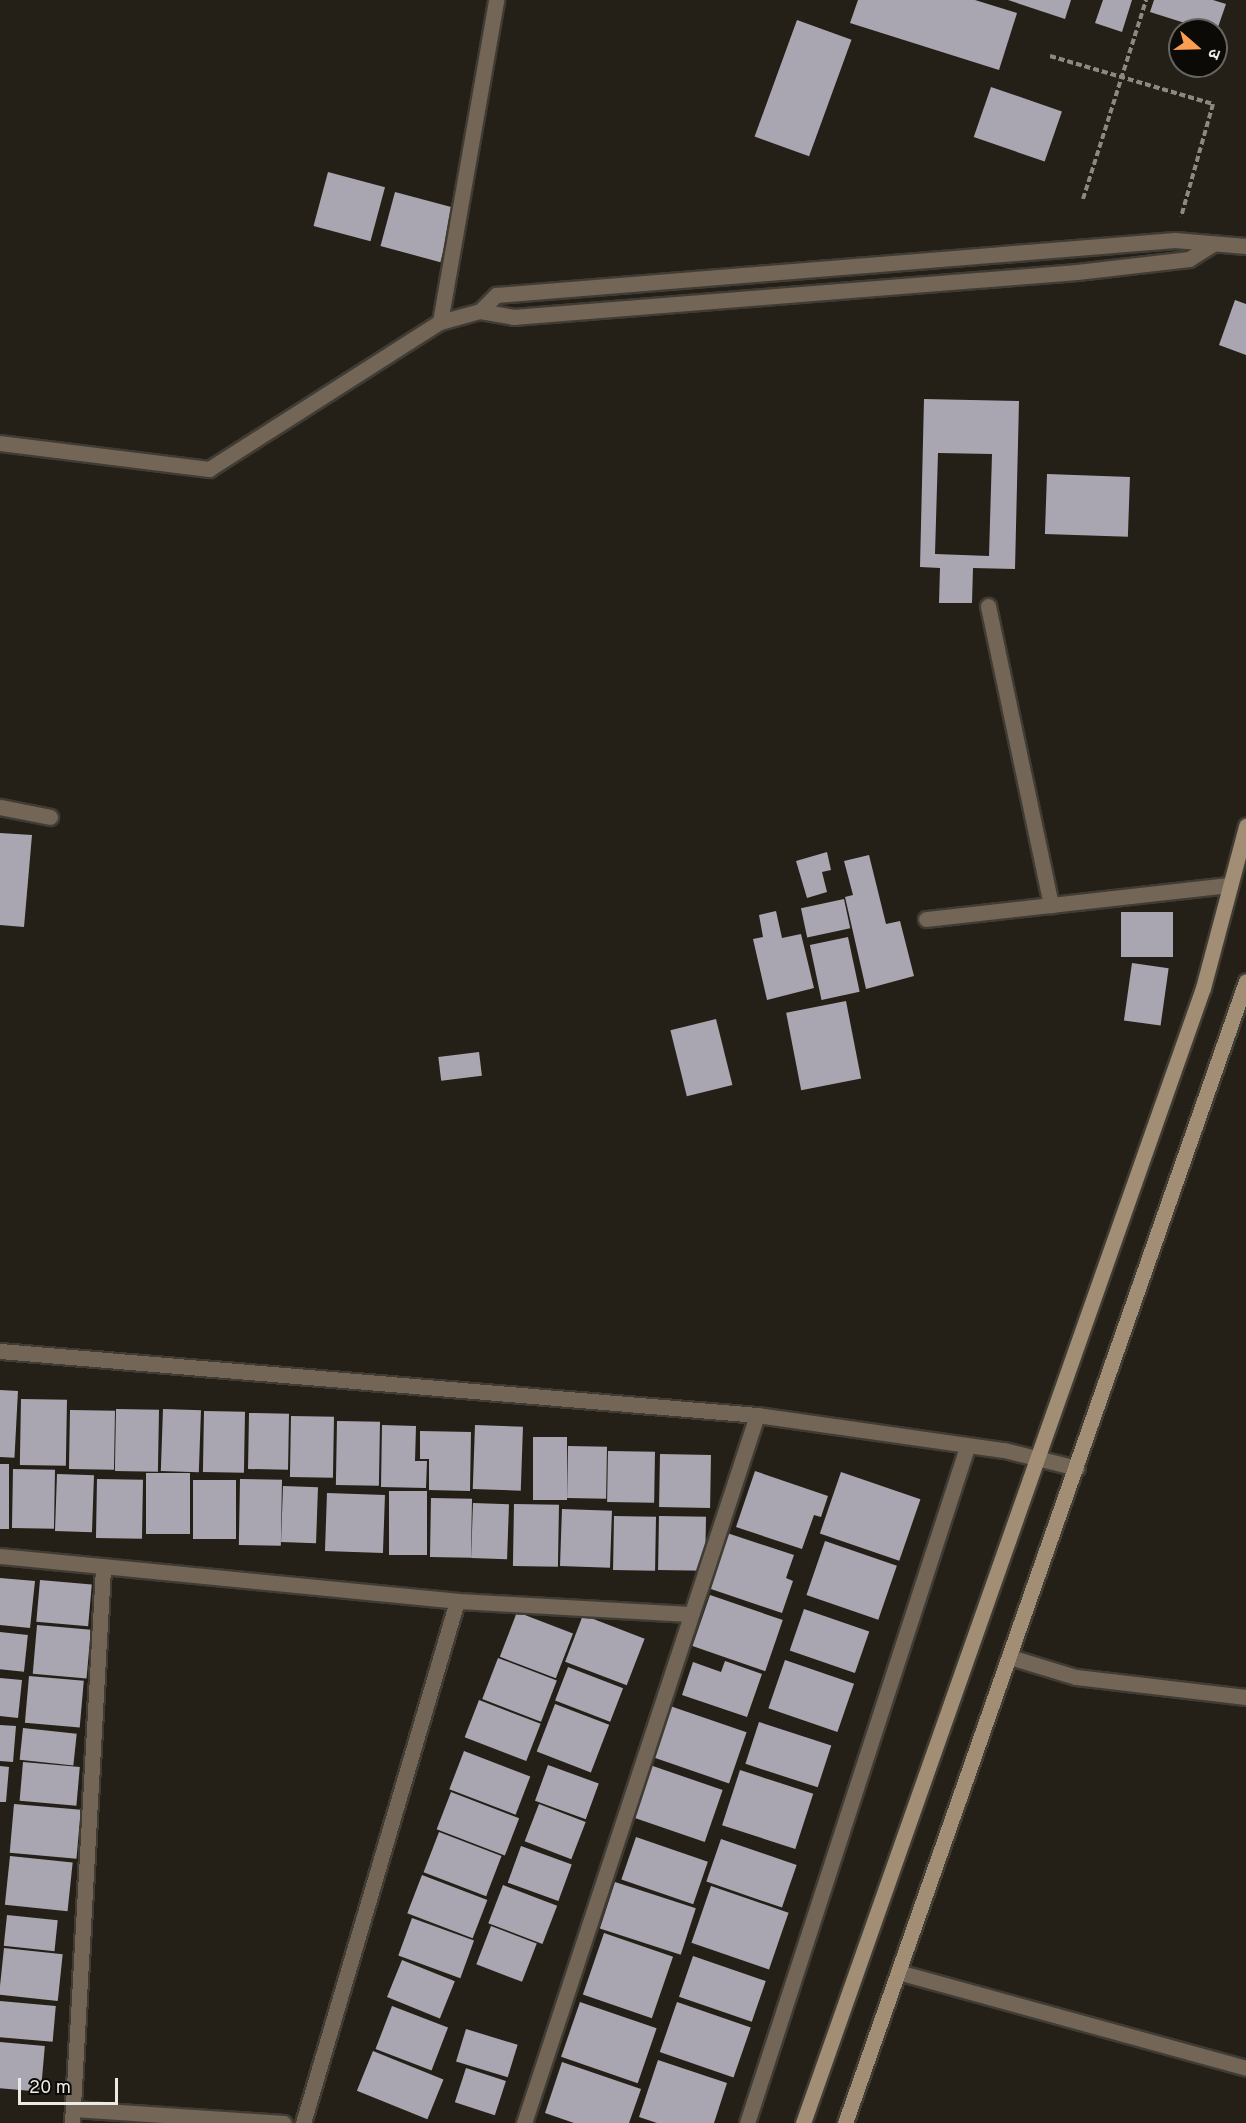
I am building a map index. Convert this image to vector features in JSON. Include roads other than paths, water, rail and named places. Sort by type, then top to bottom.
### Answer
[{"type":"main road","points":[[803,2123],[1203,988],[1246,826]]},
{"type":"main road","points":[[845,2123],[1077,1468],[1246,981]]},
{"type":"street","points":[[440,322],[496,0]]},
{"type":"street","points":[[0,443],[209,469],[440,322],[480,310],[496,295],[1175,240],[1246,246]]},
{"type":"street","points":[[480,310],[513,317],[1077,272],[1199,257],[1213,244]]},
{"type":"street","points":[[988,606],[1051,905]]},
{"type":"street","points":[[0,807],[50,817]]},
{"type":"street","points":[[927,919],[1230,885]]},
{"type":"street","points":[[0,1351],[757,1415],[1038,1456],[1077,1468]]},
{"type":"street","points":[[524,2123],[757,1415]]},
{"type":"street","points":[[747,2123],[967,1447]]},
{"type":"street","points":[[0,1556],[103,1568],[457,1601],[691,1614]]},
{"type":"street","points":[[103,1568],[73,2116],[284,2123]]},
{"type":"street","points":[[303,2123],[457,1601]]},
{"type":"street","points":[[1010,1657],[1076,1677],[1246,1697]]},
{"type":"street","points":[[898,1972],[1246,2068]]}]
